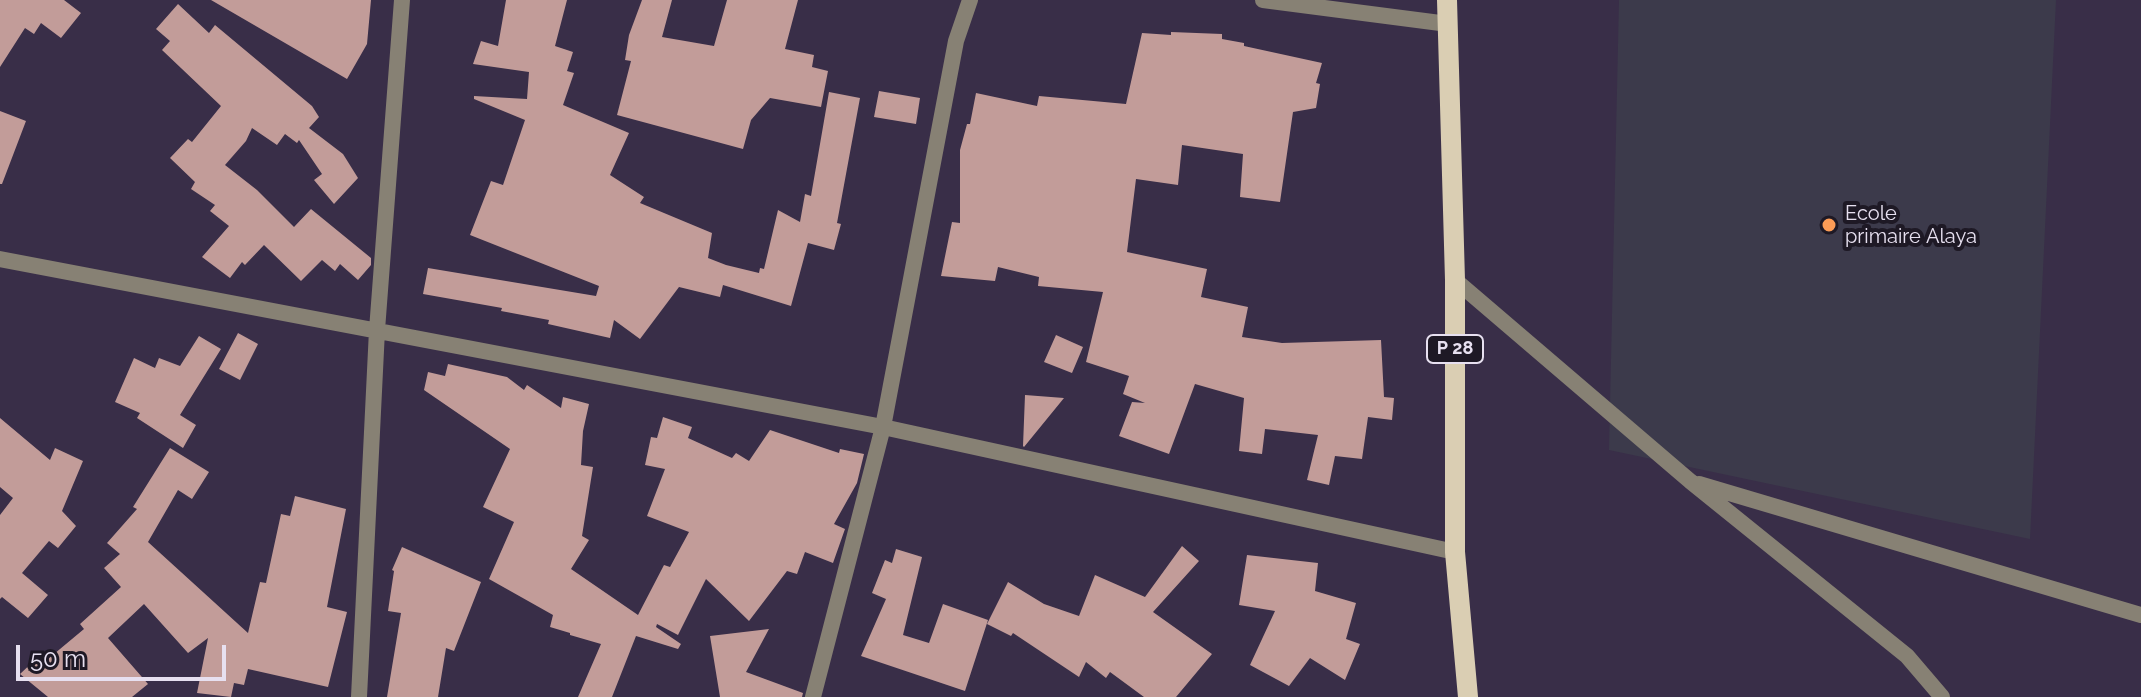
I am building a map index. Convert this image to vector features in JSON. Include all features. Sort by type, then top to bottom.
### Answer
[{"type":"main road","name":"P 28","points":[[1447,0],[1455,280],[1455,552],[1468,697]]},
{"type":"street","points":[[359,697],[377,330],[402,0]]},
{"type":"street","points":[[813,697],[883,427],[956,41],[970,0]]},
{"type":"street","points":[[1263,0],[1448,24]]},
{"type":"street","points":[[0,259],[883,427],[1455,552]]},
{"type":"street","points":[[1455,280],[1690,481],[1907,656],[1942,697]]},
{"type":"street","points":[[1690,481],[2141,615]]},
{"type":"shaded area","name":"Ecole primaire Alaya","points":[[1619,0],[2056,0],[2030,539],[1609,450]]},
{"type":"building","points":[[0,0],[64,0],[81,13],[61,38],[41,23],[34,34],[25,28],[0,67]]},
{"type":"building","points":[[211,0],[371,0],[367,44],[347,79]]},
{"type":"building","points":[[506,0],[567,0],[555,46],[573,52],[567,71],[574,73],[563,105],[629,133],[610,175],[644,197],[640,203],[712,233],[708,258],[726,265],[759,273],[760,268],[764,269],[778,210],[800,222],[805,194],[811,196],[829,92],[860,98],[837,223],[841,224],[834,250],[808,243],[791,306],[723,285],[720,297],[679,287],[640,339],[614,320],[610,338],[548,324],[549,320],[501,311],[502,308],[423,294],[428,268],[596,296],[599,286],[470,235],[491,181],[503,185],[525,120],[474,99],[474,96],[527,99],[529,72],[473,64],[481,41],[498,46]]},
{"type":"building","points":[[642,0],[672,0],[662,37],[714,46],[727,0],[798,0],[785,49],[814,55],[812,67],[828,71],[821,107],[770,98],[751,120],[743,149],[617,115],[631,61],[625,60],[629,35]]},
{"type":"building","points":[[178,4],[209,33],[215,25],[312,106],[319,117],[309,128],[343,154],[358,178],[334,204],[314,180],[322,174],[299,140],[297,143],[285,134],[277,145],[252,128],[246,141],[225,165],[257,190],[294,227],[311,209],[371,258],[371,265],[358,280],[340,264],[335,271],[322,260],[301,281],[264,245],[245,265],[242,262],[230,278],[202,257],[229,226],[210,211],[215,205],[191,189],[195,182],[170,158],[188,139],[192,142],[221,106],[162,50],[170,41],[156,29]]},
{"type":"building","points":[[1171,32],[1222,34],[1222,39],[1244,43],[1244,46],[1322,63],[1316,83],[1320,84],[1316,108],[1293,112],[1280,202],[1240,197],[1243,154],[1182,145],[1178,185],[1136,179],[1127,252],[1207,269],[1201,297],[1248,307],[1242,337],[1282,343],[1381,340],[1384,397],[1394,398],[1392,420],[1368,417],[1362,459],[1335,456],[1329,485],[1307,480],[1318,435],[1265,429],[1262,454],[1239,451],[1244,398],[1195,384],[1169,454],[1119,436],[1132,402],[1145,403],[1123,394],[1129,376],[1086,362],[1103,292],[1038,286],[1039,277],[998,267],[995,281],[941,276],[952,222],[960,223],[960,150],[967,124],[970,124],[976,93],[1037,106],[1039,96],[1126,104],[1142,33],[1171,35]]},
{"type":"building","points":[[879,91],[920,98],[916,124],[874,117]]},
{"type":"building","points":[[0,111],[26,121],[2,184],[0,184]]},
{"type":"building","points":[[238,333],[258,344],[240,380],[219,369]]},
{"type":"building","points":[[1056,335],[1083,347],[1072,373],[1044,362]]},
{"type":"building","points":[[199,336],[221,349],[180,415],[196,425],[183,448],[137,418],[140,413],[115,402],[134,358],[155,368],[159,358],[180,366]]},
{"type":"building","points":[[448,364],[507,377],[524,390],[527,385],[561,408],[563,397],[589,404],[583,431],[581,465],[593,467],[582,536],[589,540],[571,569],[638,615],[664,565],[670,567],[689,532],[647,516],[665,469],[645,465],[651,437],[657,438],[663,417],[692,427],[688,438],[732,458],[736,453],[749,461],[770,430],[839,453],[840,449],[864,454],[857,483],[834,524],[845,529],[833,563],[805,552],[797,574],[787,571],[749,621],[706,579],[678,635],[657,624],[656,627],[681,644],[678,649],[636,636],[612,697],[578,697],[601,644],[550,627],[553,615],[489,579],[514,522],[483,507],[510,449],[424,390],[428,372],[445,376]]},
{"type":"building","points":[[1025,395],[1064,398],[1024,447],[1023,446]]},
{"type":"building","points":[[0,418],[50,460],[55,448],[83,461],[62,511],[76,526],[58,548],[49,541],[22,573],[48,595],[28,618],[2,597],[0,599],[0,515],[13,498],[0,487]]},
{"type":"building","points":[[170,448],[209,472],[192,499],[178,490],[148,542],[248,633],[260,582],[266,583],[281,514],[290,516],[295,496],[346,509],[327,607],[347,612],[328,687],[248,669],[244,685],[234,683],[231,697],[197,693],[208,638],[188,653],[144,604],[108,638],[148,684],[132,697],[48,697],[20,674],[36,659],[42,664],[84,629],[80,624],[121,587],[104,568],[120,554],[107,543],[137,509],[133,507]]},
{"type":"building","points":[[1182,546],[1199,561],[1153,612],[1212,654],[1176,697],[1144,697],[1110,672],[1106,678],[1086,662],[1079,677],[1013,633],[1011,636],[987,624],[1008,582],[1044,604],[1079,616],[1095,575],[1145,597]]},
{"type":"building","points":[[402,547],[481,582],[454,651],[446,648],[438,697],[387,697],[401,613],[388,611],[392,570]]},
{"type":"building","points":[[896,549],[922,557],[903,635],[929,643],[943,604],[988,620],[965,691],[861,656],[886,599],[872,593],[885,560],[892,563]]},
{"type":"building","points":[[1247,555],[1318,563],[1315,591],[1356,603],[1346,639],[1360,644],[1345,680],[1310,658],[1289,686],[1250,665],[1275,611],[1239,605]]},
{"type":"building","points":[[769,629],[746,672],[803,693],[802,697],[720,697],[710,636]]},
{"type":"place","name":"Ecole primaire Alaya","points":[[1829,225]]}]
